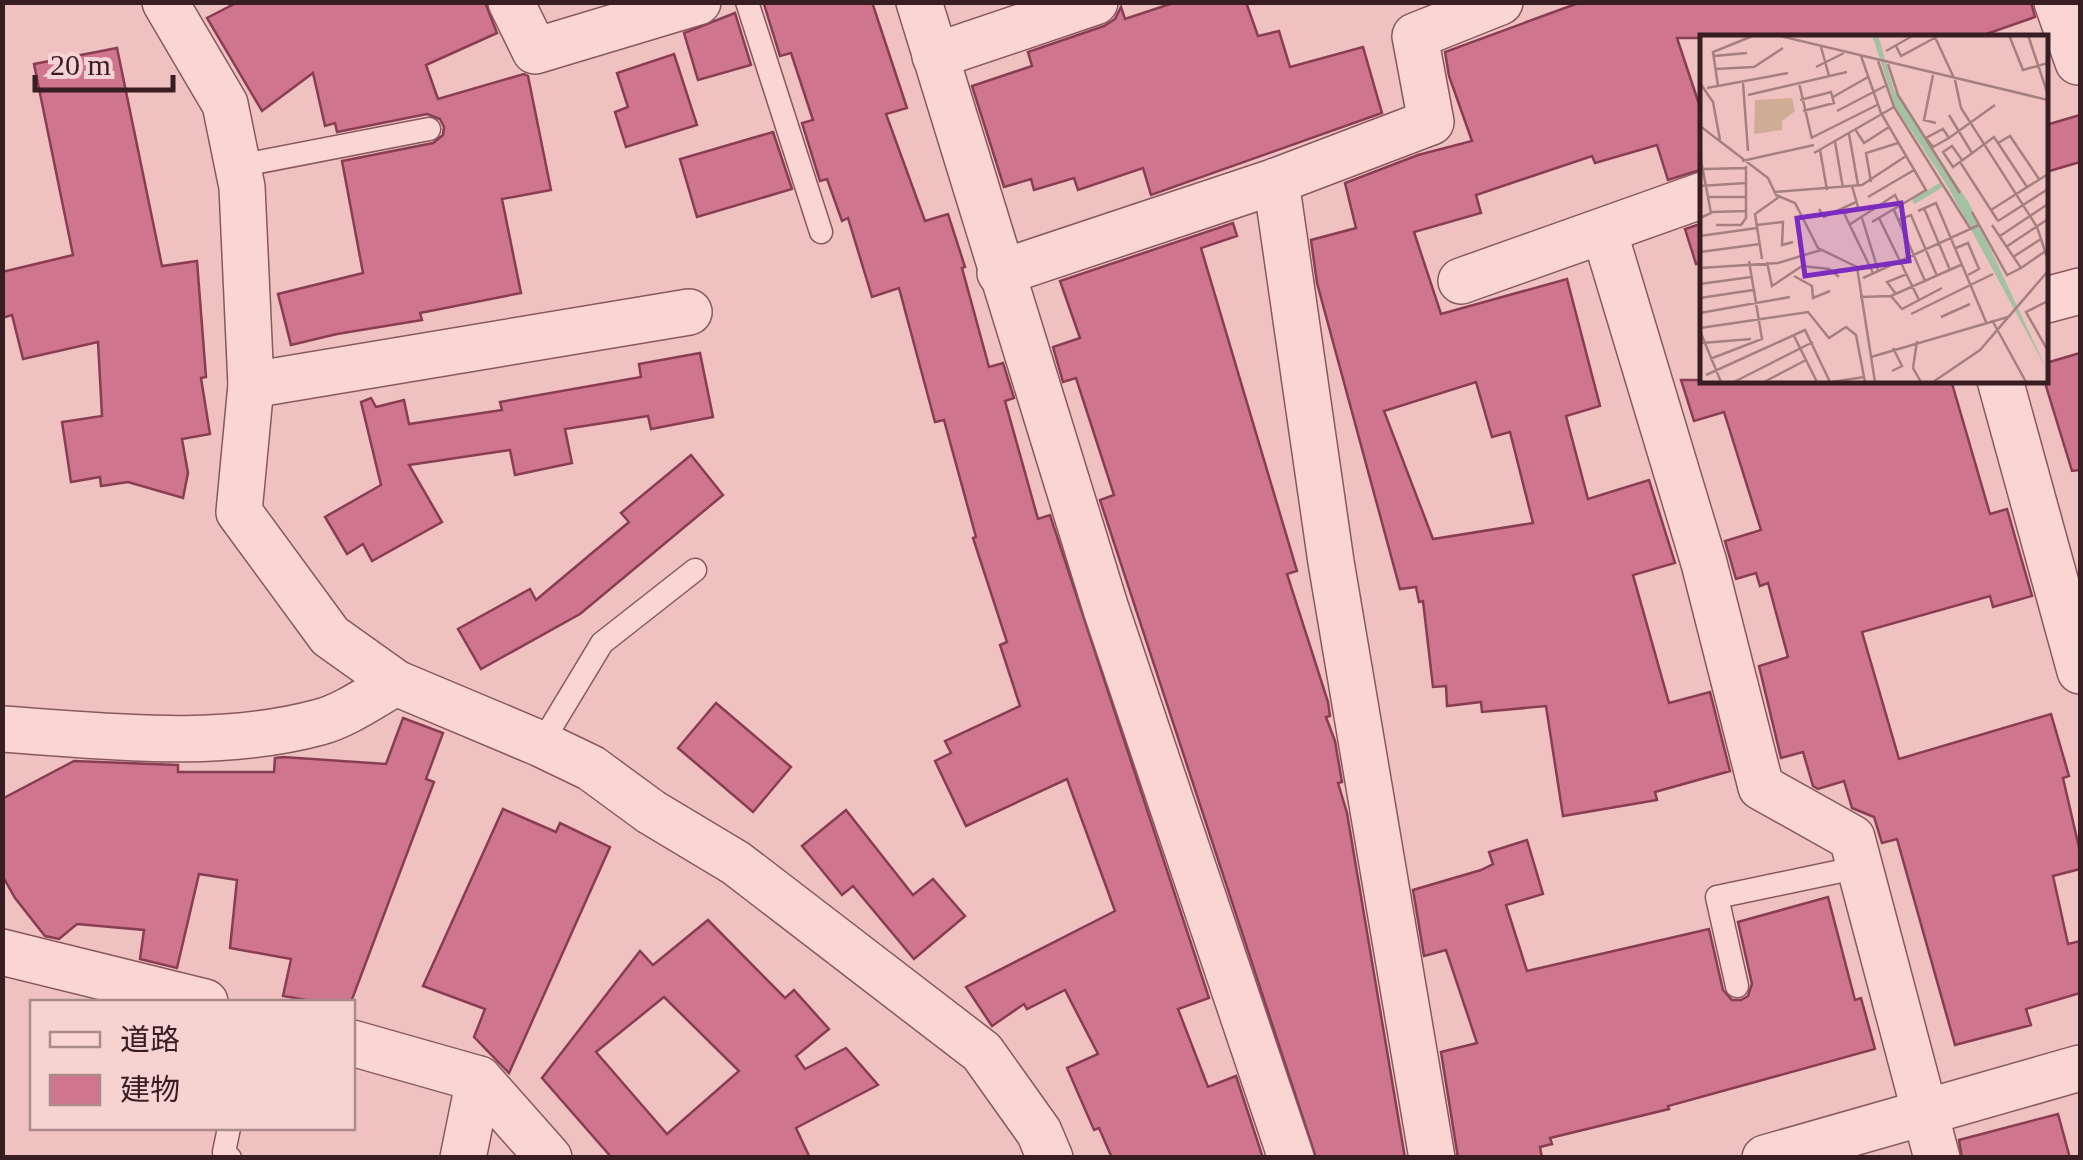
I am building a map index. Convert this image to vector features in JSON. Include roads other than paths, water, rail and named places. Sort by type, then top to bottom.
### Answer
[{"type":"street","points":[[511,2],[535,51],[698,2]]},
{"type":"street","points":[[919,2],[1106,610],[1291,1158]]},
{"type":"street","points":[[936,56],[1094,2]]},
{"type":"street","points":[[1000,273],[1276,181],[1431,122],[1415,36],[1500,2]]},
{"type":"street","points":[[2056,2],[2068,66]]},
{"type":"street","points":[[171,4],[225,104],[242,186],[251,385],[240,512],[330,636],[396,683],[590,768],[651,812],[736,863],[982,1052],[1038,1132],[1050,1158]]},
{"type":"street","points":[[1276,181],[1331,562],[1432,1158]]},
{"type":"street","points":[[1461,282],[1700,197]]},
{"type":"street","points":[[1604,230],[1704,563],[1760,787],[1852,838],[1937,1158]]},
{"type":"street","points":[[2048,299],[2080,291]]},
{"type":"street","points":[[251,385],[689,312]]},
{"type":"street","points":[[2001,382],[2080,672]]},
{"type":"street","points":[[2,729],[165,739],[260,734],[324,721],[396,683]]},
{"type":"street","points":[[2,952],[197,1000]]},
{"type":"street","points":[[355,1044],[479,1079],[549,1158]]},
{"type":"street","points":[[1765,1158],[2080,1068]]},
{"type":"street","points":[[463,1158],[479,1079]]},
{"type":"lane","points":[[746,2],[821,232]]},
{"type":"lane","points":[[238,166],[428,129]]},
{"type":"lane","points":[[541,744],[602,644],[694,570]]},
{"type":"lane","points":[[1737,986],[1717,897],[1860,866]]},
{"type":"lane","points":[[228,1130],[224,1152],[230,1158]]}]
